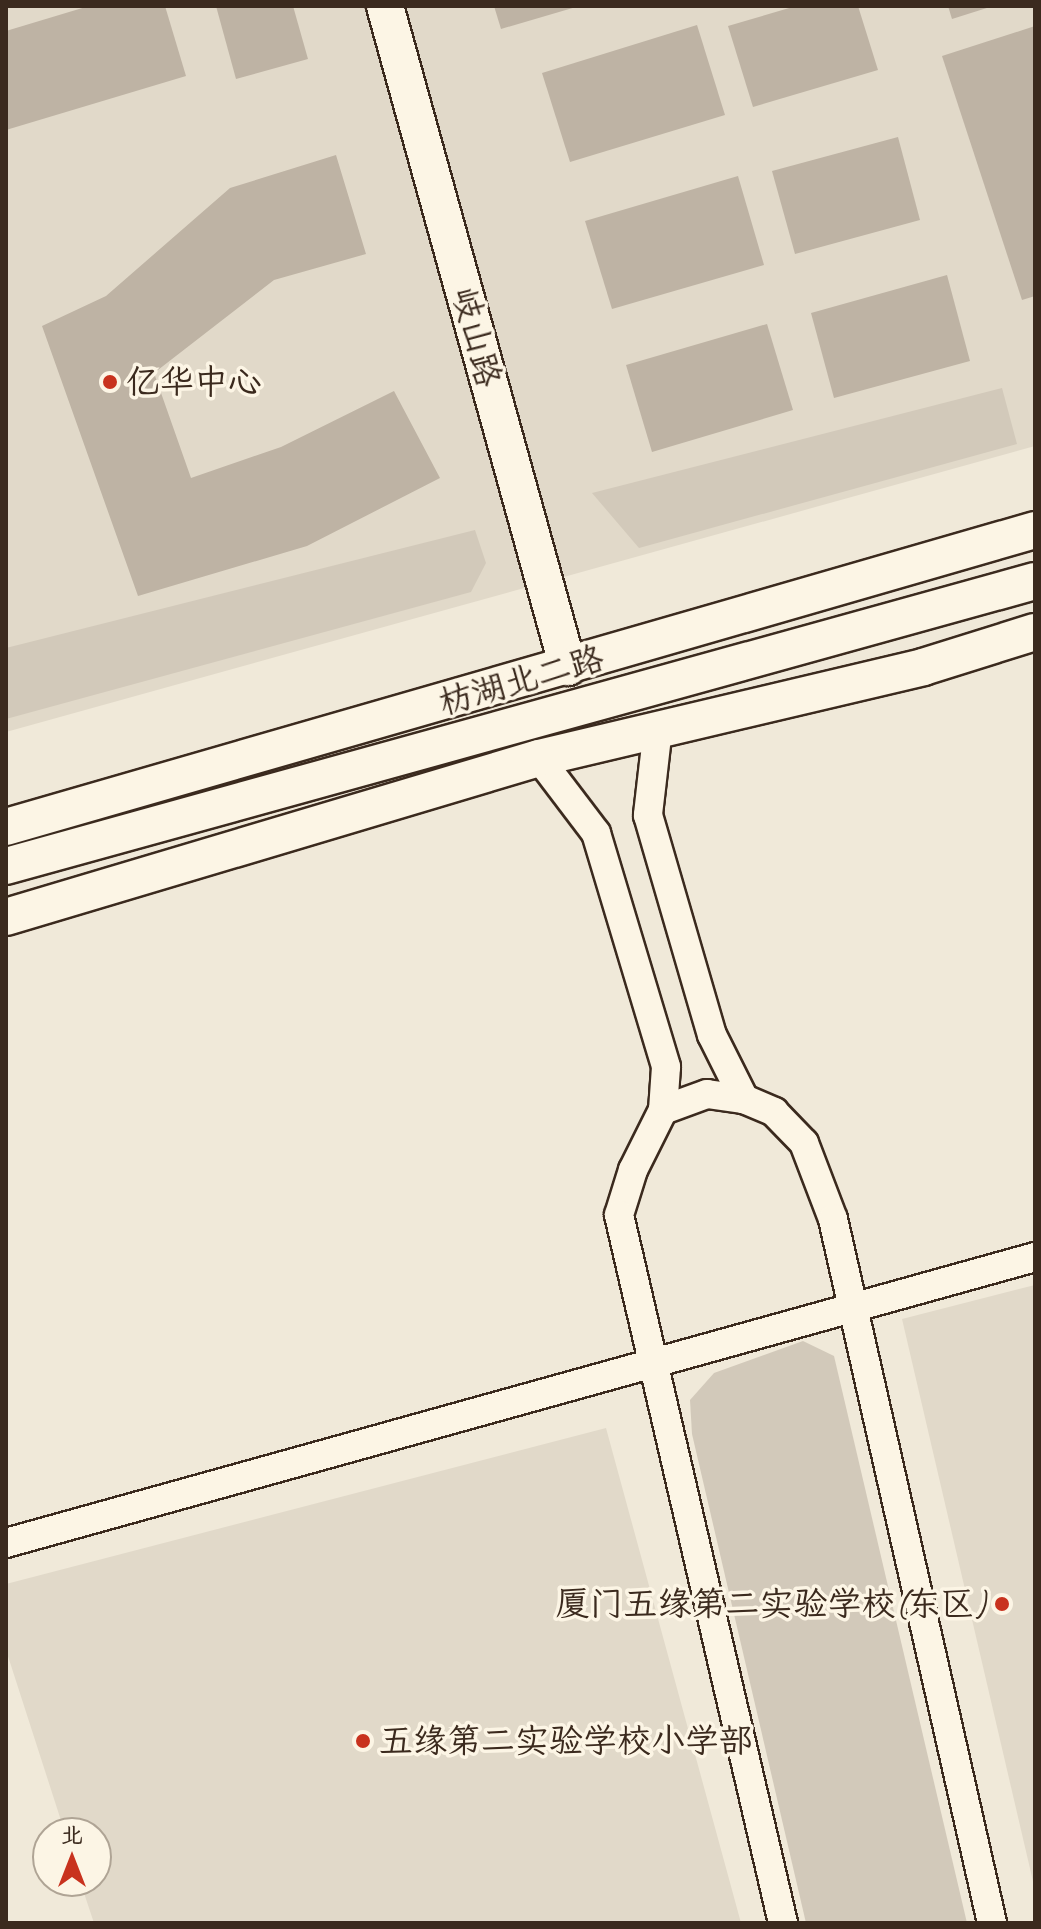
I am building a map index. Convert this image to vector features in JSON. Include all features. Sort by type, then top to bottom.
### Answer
[{"type":"main road","name":"岐山路","points":[[385,6],[568,667]]},
{"type":"main road","name":"枋湖北二路","points":[[6,827],[1035,530]]},
{"type":"main road","points":[[6,866],[1035,581]]},
{"type":"main road","points":[[6,917],[539,758],[923,667],[1035,632]]},
{"type":"street","points":[[658,728],[648,815],[712,1035],[744,1099]]},
{"type":"street","points":[[539,758],[596,833],[666,1067],[663,1110],[633,1170],[619,1215],[783,1923]]},
{"type":"street","points":[[663,1110],[707,1094],[744,1099],[774,1112],[804,1143],[833,1219],[992,1923]]},
{"type":"street","points":[[6,1543],[1035,1257]]},
{"type":"shaded area","points":[[6,6],[1035,6],[1035,446],[6,732]]},
{"type":"shaded area","points":[[1002,388],[1017,444],[639,548],[592,493]]},
{"type":"shaded area","points":[[475,530],[486,563],[471,592],[6,719],[6,648]]},
{"type":"shaded area","name":"厦门五缘第二实验学校(东区)","points":[[1035,1285],[1035,1890],[902,1319]]},
{"type":"shaded area","points":[[803,1341],[834,1356],[967,1923],[806,1923],[692,1434],[690,1400],[714,1373]]},
{"type":"shaded area","name":"五缘第二实验学校小学部","points":[[606,1428],[741,1923],[94,1923],[85,1897],[112,1897],[112,1817],[60,1817],[6,1650],[6,1584]]},
{"type":"building","points":[[89,6],[165,6],[186,76],[6,130],[6,31]]},
{"type":"building","points":[[216,6],[293,6],[308,59],[236,79]]},
{"type":"building","points":[[494,6],[576,6],[576,7],[501,29]]},
{"type":"building","points":[[796,6],[858,6],[878,70],[753,107],[728,26]]},
{"type":"building","points":[[948,6],[990,6],[990,7],[952,19]]},
{"type":"building","points":[[697,25],[725,115],[570,162],[542,73]]},
{"type":"building","points":[[1035,26],[1035,296],[1022,300],[942,56]]},
{"type":"building","points":[[898,137],[920,220],[795,254],[772,171]]},
{"type":"building","name":"亿华中心","points":[[336,155],[366,254],[274,280],[154,373],[191,478],[281,447],[394,391],[440,478],[307,546],[138,596],[42,326],[106,296],[230,188]]},
{"type":"building","points":[[738,176],[764,265],[612,309],[585,221]]},
{"type":"building","points":[[947,275],[970,361],[834,398],[811,313]]},
{"type":"building","points":[[767,324],[793,410],[652,452],[626,365]]},
{"type":"place","name":"亿华中心","points":[[110,382]]},
{"type":"place","name":"厦门五缘第二实验学校(东区)","points":[[1002,1604]]},
{"type":"place","name":"五缘第二实验学校小学部","points":[[363,1741]]}]
